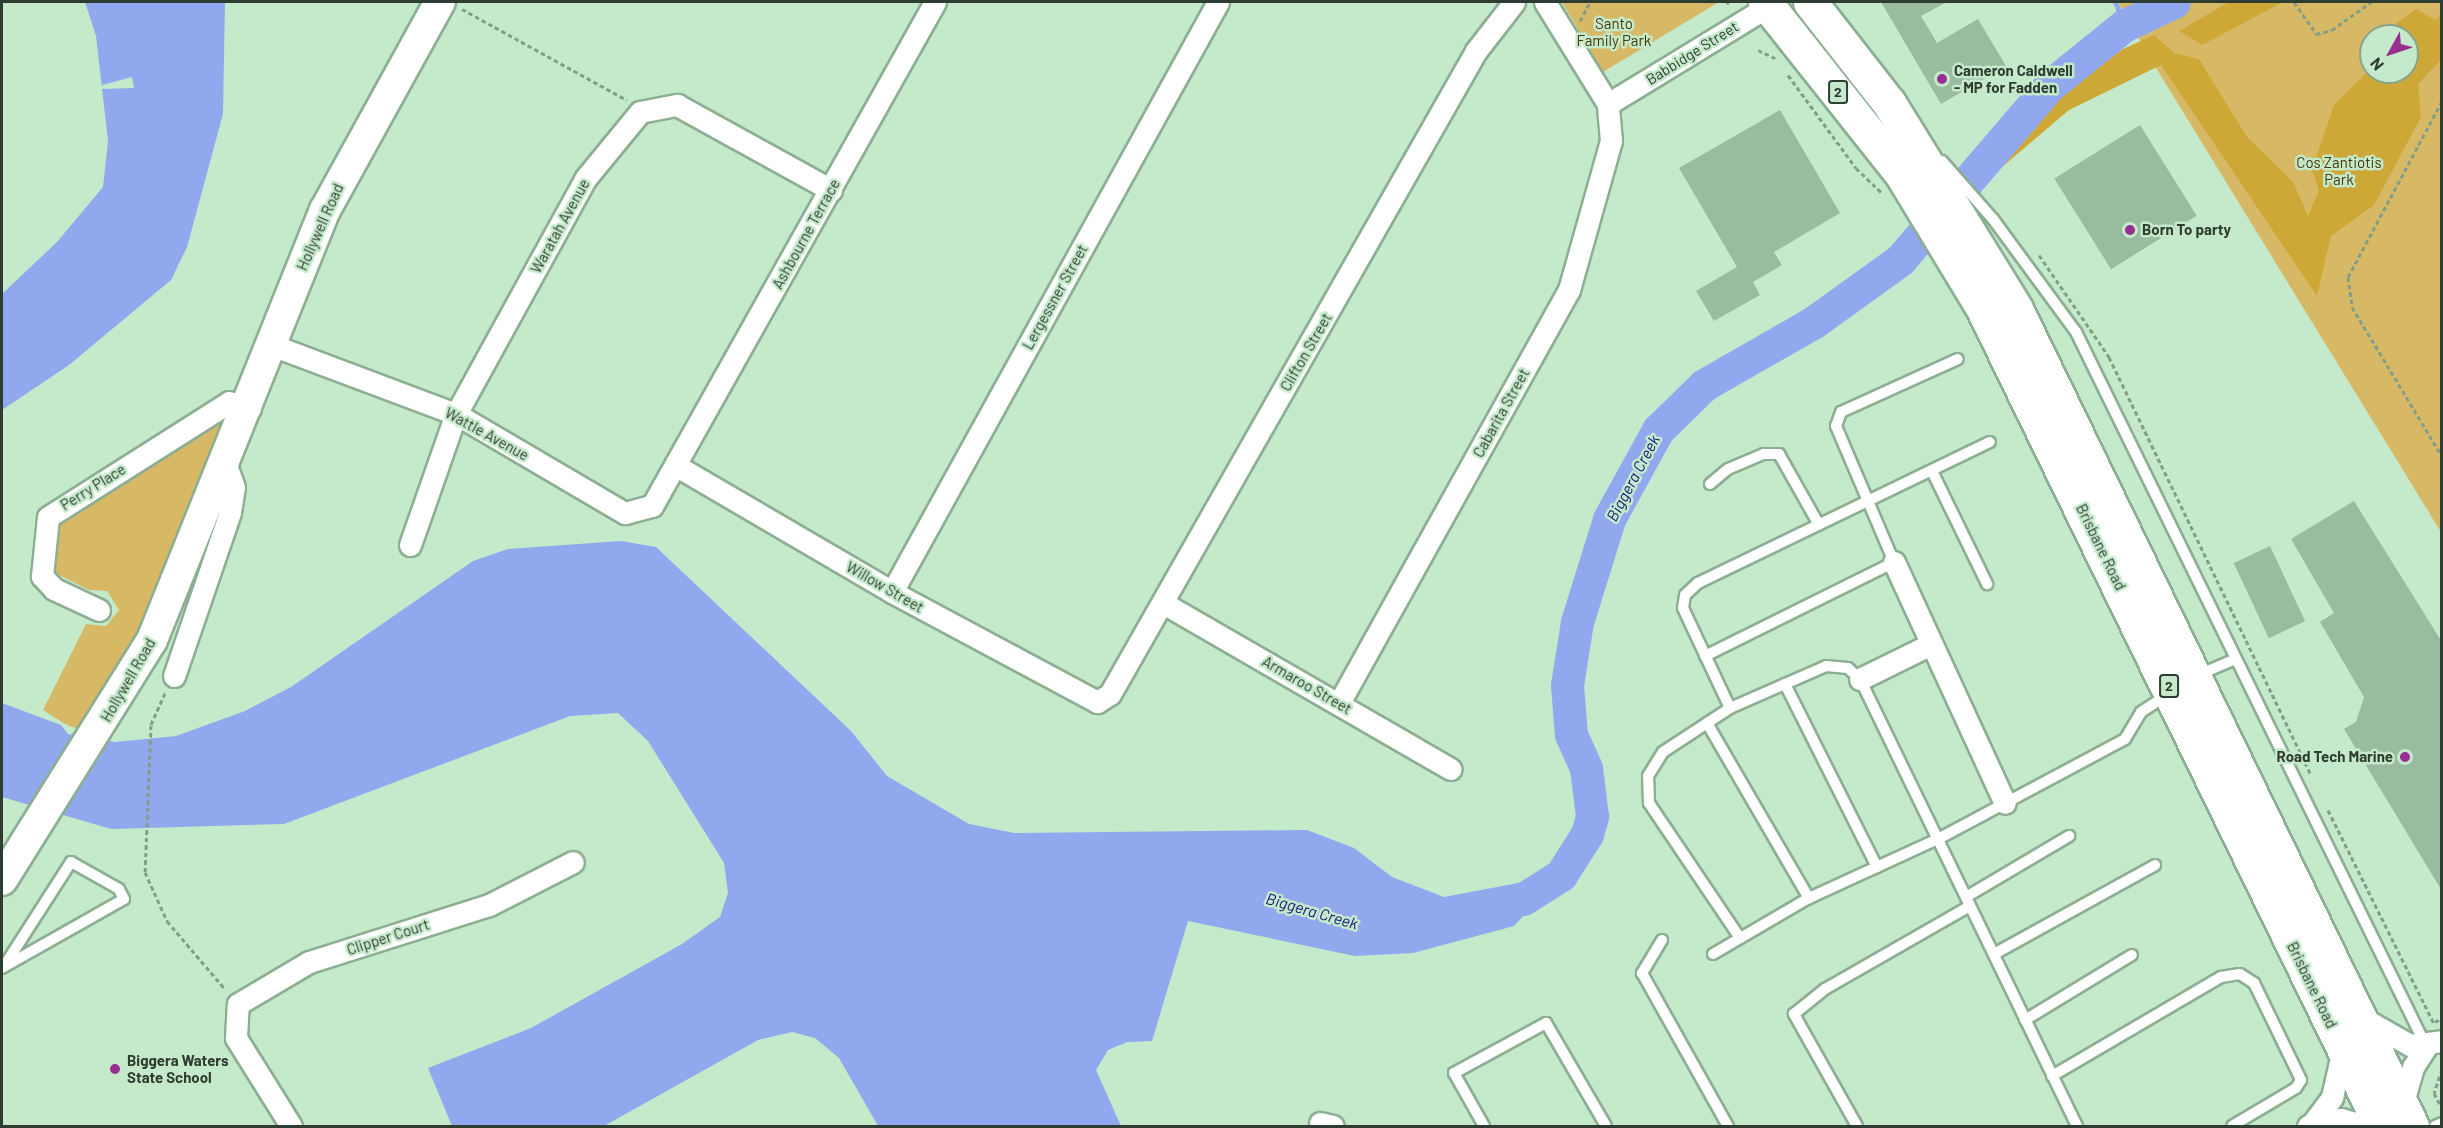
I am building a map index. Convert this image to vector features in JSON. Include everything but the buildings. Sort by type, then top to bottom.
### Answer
[{"type":"highway","name":"Brisbane Road","points":[[1810,2],[1889,104],[1916,177]]},
{"type":"highway","name":"Brisbane Road","points":[[1770,3],[1916,177],[1971,232],[2184,684],[2343,1048],[2398,1120]]},
{"type":"highway","name":"Brisbane Road","points":[[2184,684],[2363,1018],[2398,1120]]},
{"type":"main road","name":"Hollywell Road","points":[[2,880],[101,727],[152,640],[250,408],[272,345],[332,195],[447,3]]},
{"type":"street","name":"Ashbourne Terrace","points":[[675,465],[935,2]]},
{"type":"street","name":"Lergessner Street","points":[[892,592],[1218,2]]},
{"type":"street","name":"Clifton Street","points":[[1097,702],[1110,694],[1163,603],[1476,51],[1514,2]]},
{"type":"street","points":[[1545,2],[1608,104]]},
{"type":"street","name":"Babbidge Street","points":[[1608,104],[1770,3]]},
{"type":"street","name":"Cabarita Street","points":[[1339,704],[1569,290],[1611,141],[1608,104]]},
{"type":"street","name":"Waratah Avenue","points":[[410,545],[456,414],[585,179],[640,112],[677,105],[831,190]]},
{"type":"street","name":"Wattle Avenue","points":[[272,345],[456,414],[625,513],[652,506],[675,465]]},
{"type":"street","name":"Perry Place","points":[[99,610],[54,589],[42,576],[48,518],[229,402],[250,408]]},
{"type":"street","points":[[174,676],[230,512],[234,488],[226,465]]},
{"type":"street","name":"Willow Street","points":[[675,465],[892,592],[1097,702]]},
{"type":"street","points":[[1894,562],[2005,803]]},
{"type":"street","name":"Armaroo Street","points":[[1163,603],[1451,769]]},
{"type":"street","points":[[1860,679],[1932,644]]},
{"type":"street","name":"Clipper Court","points":[[238,1004],[309,962],[489,905],[573,862]]},
{"type":"street","points":[[238,1004],[236,1038],[291,1126]]},
{"type":"street","points":[[2363,1018],[2398,1042],[2434,1037]]},
{"type":"street","points":[[2398,1120],[2408,1077],[2434,1037]]},
{"type":"street","points":[[2310,1125],[2332,1097],[2343,1048]]},
{"type":"street","points":[[2310,1125],[2341,1119],[2366,1126]]},
{"type":"lane","name":"Brisbane Road","points":[[1916,177],[1971,232],[2045,287],[2076,332],[2234,660],[2434,1037]]},
{"type":"lane","points":[[1705,656],[1894,562],[1836,426],[1841,412],[1958,359]]},
{"type":"lane","points":[[1730,708],[1683,608],[1685,595],[1698,583],[1990,442]]},
{"type":"lane","points":[[1710,484],[1737,465],[1779,454],[1819,525]]},
{"type":"lane","points":[[1932,471],[1987,584]]},
{"type":"lane","points":[[1713,954],[1809,898],[1938,839],[2125,739],[2141,712],[2184,684],[2234,660]]},
{"type":"lane","points":[[1740,938],[1649,803],[1648,776],[1663,752],[1730,708],[1826,666],[1848,668],[1860,679],[2077,1126]]},
{"type":"lane","points":[[1785,684],[1877,867]]},
{"type":"lane","points":[[1707,723],[1809,898]]},
{"type":"lane","points":[[1857,1126],[1794,1014],[1825,989],[2069,836]]},
{"type":"lane","points":[[71,862],[119,889],[124,899],[3,967],[71,862]]},
{"type":"lane","points":[[1994,954],[2155,865]]},
{"type":"lane","points":[[1662,940],[1642,973],[1728,1126]]},
{"type":"lane","points":[[2025,1020],[2132,955]]},
{"type":"lane","points":[[2052,1076],[2221,977],[2240,974],[2254,983],[2301,1080],[2296,1088],[2232,1126]]},
{"type":"lane","points":[[1484,1126],[1454,1073],[1546,1023],[1606,1126]]},
{"type":"lane","points":[[2434,1126],[2442,1123]]},
{"type":"path","points":[[2294,2],[2316,34],[2332,30],[2371,2]]},
{"type":"path","points":[[447,3],[622,96]]},
{"type":"path","points":[[1758,50],[1774,56],[1856,168],[1916,177]]},
{"type":"path","points":[[2442,101],[2348,277],[2352,307],[2442,456]]},
{"type":"path","points":[[2097,336],[2316,784]]},
{"type":"path","points":[[174,676],[150,725],[144,866],[167,921],[238,1004]]},
{"type":"path","points":[[2326,805],[2434,1037]]},
{"type":"path","points":[[2442,1069],[2434,1093],[2442,1108]]},
{"type":"green space","name":"Santo Family Park","points":[[1562,2],[1719,2],[1603,72]]},
{"type":"green space","name":"Cos Zantiotis Park","points":[[2118,2],[2441,2],[2441,532],[2156,68]]},
{"type":"green space","points":[[2229,2],[2283,2],[2202,45],[2179,31]]},
{"type":"green space","points":[[2416,9],[2435,20],[2441,15],[2441,60],[2419,83],[2419,24],[2395,24]]},
{"type":"green space","points":[[2154,35],[2174,53],[2199,59],[2247,137],[2293,182],[2308,216],[2319,191],[2312,169],[2334,105],[2359,80],[2359,84],[2418,84],[2421,117],[2374,205],[2331,236],[2317,296],[2161,65],[2069,110],[2002,167],[2038,111],[2123,49]]},
{"type":"green space","points":[[224,420],[131,646],[78,729],[65,724],[43,710],[86,624],[106,626],[119,610],[107,591],[89,590],[53,572],[57,528],[71,514]]},
{"type":"water","points":[[85,2],[225,2],[223,114],[187,247],[171,280],[69,365],[2,410],[2,294],[57,242],[103,187],[108,141],[96,36]]},
{"type":"water","points":[[621,541],[656,547],[851,731],[887,776],[969,824],[1014,833],[1307,830],[1354,848],[1392,877],[1444,897],[1561,875],[1514,926],[1413,953],[1355,956],[1188,921],[1152,1041],[1127,1042],[1108,1050],[1096,1070],[1121,1126],[878,1126],[839,1058],[815,1038],[792,1032],[758,1040],[604,1126],[452,1126],[428,1068],[531,1028],[682,944],[720,917],[728,893],[724,863],[648,741],[618,713],[570,716],[284,824],[111,829],[2,797],[2,703],[61,725],[68,734],[115,742],[176,736],[245,711],[291,687],[473,561],[508,549]]},
{"type":"pier","points":[[132,77],[134,88],[102,89],[102,85]]},
{"type":"waterway","points":[[2115,2],[2125,25]]},
{"type":"waterway","name":"Biggera Creek","points":[[1523,899],[1561,875],[1587,834],[1592,816],[1586,768],[1571,735],[1567,685],[1577,622],[1609,519],[1658,430],[1704,385],[1814,322],[1900,260],[2049,86],[2125,25],[2174,2]]},
{"type":"place","name":"Cameron Caldwell - MP for Fadden","points":[[1942,79]]},
{"type":"place","name":"Born To party","points":[[2130,230]]},
{"type":"place","name":"Road Tech Marine","points":[[2405,757]]},
{"type":"place","name":"Biggera Waters State School","points":[[115,1069]]}]
